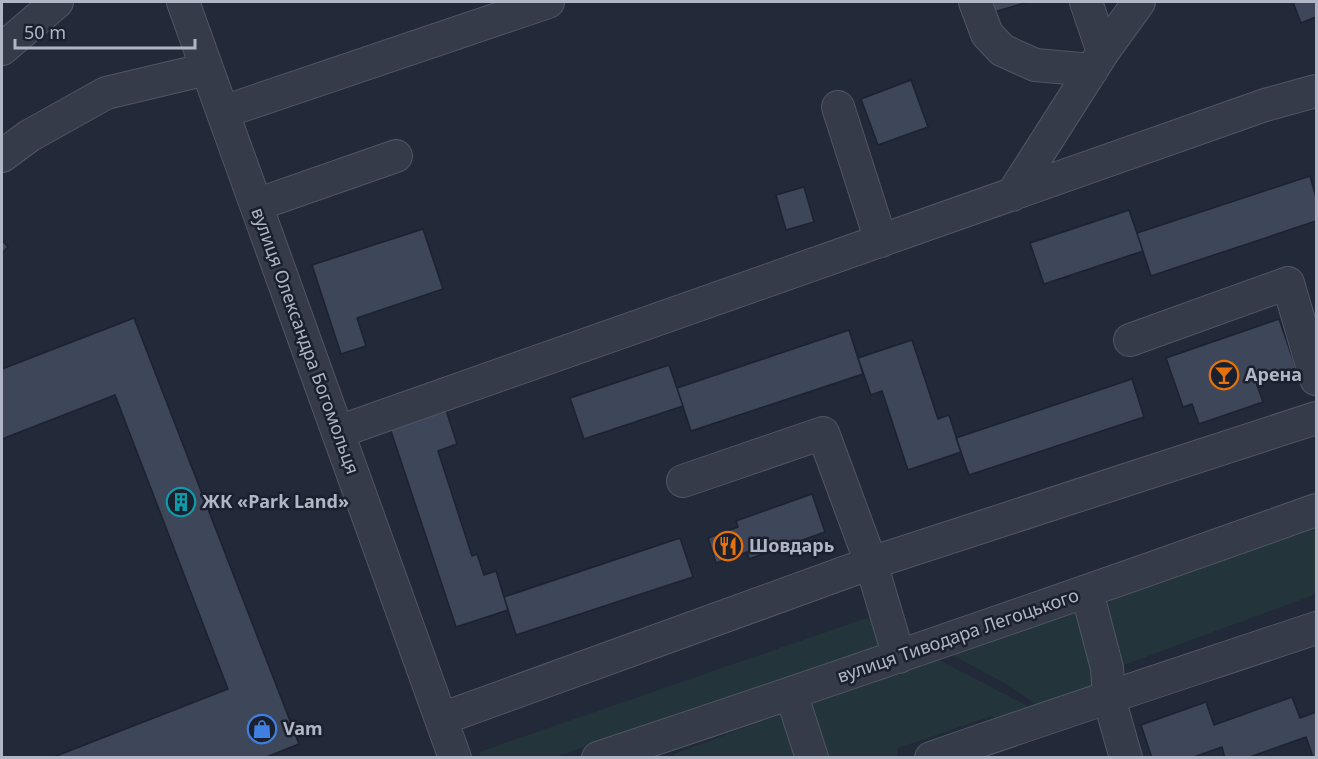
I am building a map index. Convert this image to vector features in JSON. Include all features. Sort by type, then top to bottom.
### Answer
[{"type":"street","points":[[2,49],[57,2]]},
{"type":"street","points":[[168,2],[187,14]]},
{"type":"street","points":[[223,112],[548,2]]},
{"type":"street","points":[[975,2],[987,34],[1002,50],[1035,64],[1098,61]]},
{"type":"street","points":[[1086,2],[1098,61]]},
{"type":"street","points":[[1012,195],[1098,61],[1139,2]]},
{"type":"street","name":"вулиця Олександра Богомольця","points":[[187,14],[455,758]]},
{"type":"street","points":[[2,156],[29,136],[106,93],[207,69]]},
{"type":"street","points":[[338,432],[1265,105],[1317,90]]},
{"type":"street","points":[[838,107],[881,241]]},
{"type":"street","points":[[256,205],[396,156]]},
{"type":"street","points":[[1130,340],[1288,283],[1317,379]]},
{"type":"street","points":[[441,719],[871,563],[1317,418]]},
{"type":"street","points":[[683,481],[823,433],[871,563],[899,657]]},
{"type":"street","name":"вулиця Тиводара Легоцького","points":[[598,758],[899,657],[1317,510]]},
{"type":"street","points":[[1087,592],[1107,668],[1109,698],[1126,758]]},
{"type":"street","points":[[931,758],[1050,716],[1317,628]]},
{"type":"street","points":[[791,693],[812,758]]},
{"type":"shaded area","points":[[1316,526],[1316,594],[1118,667],[1104,612],[1111,599]]},
{"type":"shaded area","points":[[1075,612],[1082,615],[1101,693],[1049,713],[1010,686],[952,655]]},
{"type":"shaded area","points":[[873,616],[883,644],[555,757],[481,757],[479,752]]},
{"type":"shaded area","points":[[939,660],[1045,715],[1006,728],[992,716],[898,748],[897,757],[823,758],[807,708],[812,703]]},
{"type":"shaded area","points":[[782,714],[804,757],[676,758],[674,754]]},
{"type":"building","points":[[990,2],[1028,2],[994,12]]},
{"type":"building","points":[[1293,2],[1316,2],[1316,17],[1301,23]]},
{"type":"building","points":[[911,80],[928,127],[878,145],[861,99]]},
{"type":"building","points":[[1310,176],[1316,197],[1316,221],[1151,276],[1137,233]]},
{"type":"building","points":[[804,187],[814,222],[786,230],[776,195]]},
{"type":"building","points":[[1129,210],[1143,251],[1044,284],[1030,243]]},
{"type":"building","points":[[423,229],[443,289],[357,318],[366,346],[341,354],[312,265]]},
{"type":"building","points":[[2,240],[8,247],[2,253]]},
{"type":"building","name":"ЖК «Park Land»","points":[[134,318],[299,744],[264,758],[51,758],[228,689],[115,395],[2,439],[2,369]]},
{"type":"building","name":"Арена","points":[[1279,319],[1296,368],[1256,382],[1263,402],[1199,424],[1192,404],[1183,407],[1166,358]]},
{"type":"building","points":[[849,330],[863,374],[691,431],[677,388]]},
{"type":"building","points":[[912,340],[938,419],[949,415],[961,452],[908,470],[882,391],[871,395],[858,358]]},
{"type":"building","points":[[669,365],[683,406],[584,439],[570,398]]},
{"type":"building","points":[[1132,379],[1144,417],[969,475],[956,438]]},
{"type":"building","points":[[444,404],[457,444],[438,451],[472,556],[477,554],[484,575],[496,571],[508,610],[456,627],[388,422]]},
{"type":"building","points":[[812,494],[825,532],[749,559],[747,552],[716,563],[708,538],[738,527],[736,521]]},
{"type":"building","points":[[680,538],[693,577],[516,635],[504,597]]},
{"type":"building","points":[[1292,697],[1300,718],[1316,712],[1316,756],[1313,757],[1306,737],[1247,758],[1225,758],[1222,747],[1191,758],[1152,758],[1141,725],[1206,702],[1214,725]]},
{"type":"place","name":"Арена","points":[[1224,375]]},
{"type":"place","name":"ЖК «Park Land»","points":[[181,502]]},
{"type":"place","name":"Шовдарь","points":[[728,546]]},
{"type":"place","name":"Vam","points":[[262,729]]}]
